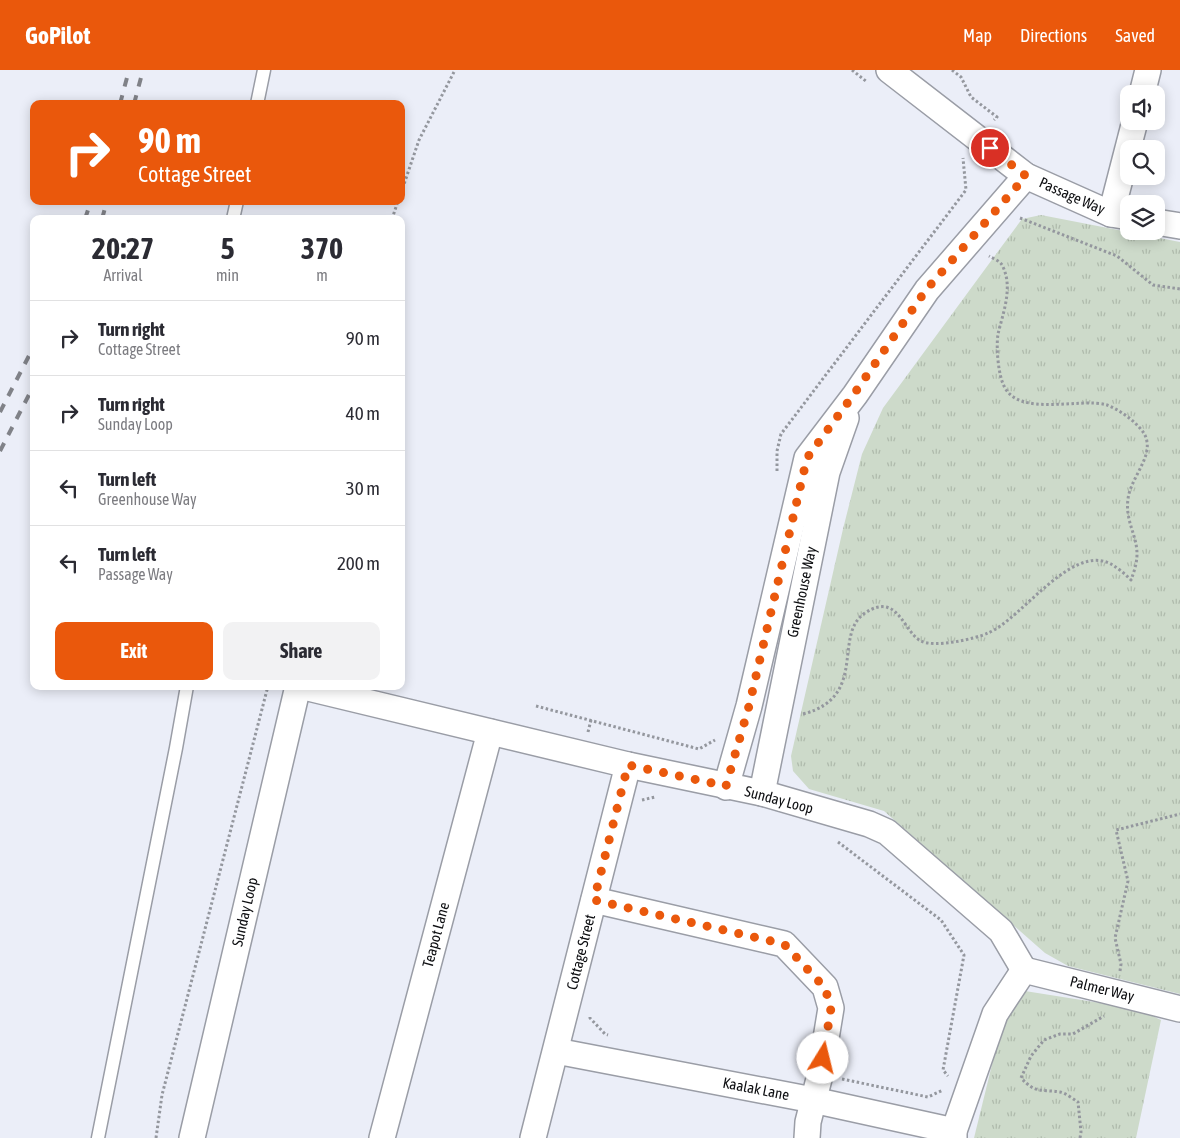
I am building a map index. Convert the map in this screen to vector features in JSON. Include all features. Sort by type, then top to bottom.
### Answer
[{"type":"street","points":[[1144,85],[1148,70]]},
{"type":"street","name":"Passage Way","points":[[878,76],[1026,176],[1120,216]]},
{"type":"street","points":[[1123,195],[1134,130]]},
{"type":"street","name":"Greenhouse Way","points":[[726,786],[749,706],[807,458],[926,290],[1026,176]]},
{"type":"street","points":[[1165,224],[1180,226]]},
{"type":"street","name":"Greenhouse Way","points":[[762,793],[827,472],[854,394]]},
{"type":"street","name":"Sunday Loop","points":[[192,1138],[298,690]]},
{"type":"street","name":"Sunday Loop","points":[[316,690],[628,765],[762,793],[869,824],[887,832],[1000,932],[1024,970]]},
{"type":"street","name":"Teapot Lane","points":[[382,1138],[490,732]]},
{"type":"street","name":"Cottage Street","points":[[533,1138],[628,765]]},
{"type":"street","points":[[594,900],[784,944],[825,988],[831,1008],[820,1075],[808,1122],[807,1138]]},
{"type":"street","points":[[954,1134],[995,1014],[1024,970]]},
{"type":"street","name":"Palmer Way","points":[[1024,970],[1180,1009]]},
{"type":"street","name":"Kaalak Lane","points":[[556,1051],[813,1100],[954,1134]]},
{"type":"lane","points":[[258,100],[264,70]]},
{"type":"lane","points":[[98,1138],[186,690]]},
{"type":"path","points":[[405,181],[419,140],[456,70]]},
{"type":"path","points":[[852,70],[878,76]]},
{"type":"path","points":[[777,474],[776,451],[781,434],[966,190],[963,154]]},
{"type":"path","points":[[1014,215],[1117,256],[1153,284],[1180,289]]},
{"type":"path","points":[[778,712],[801,715],[813,712],[831,701],[838,692],[845,674],[852,635],[856,624],[864,614],[875,608],[886,608],[894,611],[902,617],[908,628],[921,641],[930,643],[951,642],[989,633],[1014,617],[1065,571],[1087,561],[1109,563],[1131,580],[1136,566],[1137,553],[1134,536],[1129,524],[1128,498],[1133,480],[1148,451],[1148,442],[1144,432],[1130,417],[1106,405],[1032,404],[1008,393],[1003,385],[998,348],[998,336],[1006,299],[1007,279],[1004,268],[1000,263],[983,252]]},
{"type":"path","points":[[156,1138],[162,1095],[267,690]]},
{"type":"path","points":[[536,706],[699,748],[719,738]]},
{"type":"green space","points":[[1041,215],[1120,230],[1120,240],[1165,239],[1180,242],[1180,994],[1068,966],[1045,953],[884,811],[809,789],[793,771],[791,756],[862,454],[883,408],[1022,219]]},
{"type":"green space","points":[[1025,991],[1138,1009],[1161,1020],[1136,1138],[974,1138],[1001,1028]]},
{"type":"railway","points":[[121,100],[129,70]]},
{"type":"railway","points":[[135,100],[143,70]]},
{"type":"railway","points":[[86,215],[90,205]]},
{"type":"railway","points":[[103,215],[106,205]]},
{"type":"railway","points":[[0,412],[30,354]]},
{"type":"railway","points":[[0,451],[30,393]]},
{"type":"route","points":[[823,1058],[831,1008],[825,988],[784,944],[770,939],[594,900],[628,765],[726,786],[749,706],[807,458],[926,290],[1026,176],[990,148]]}]
